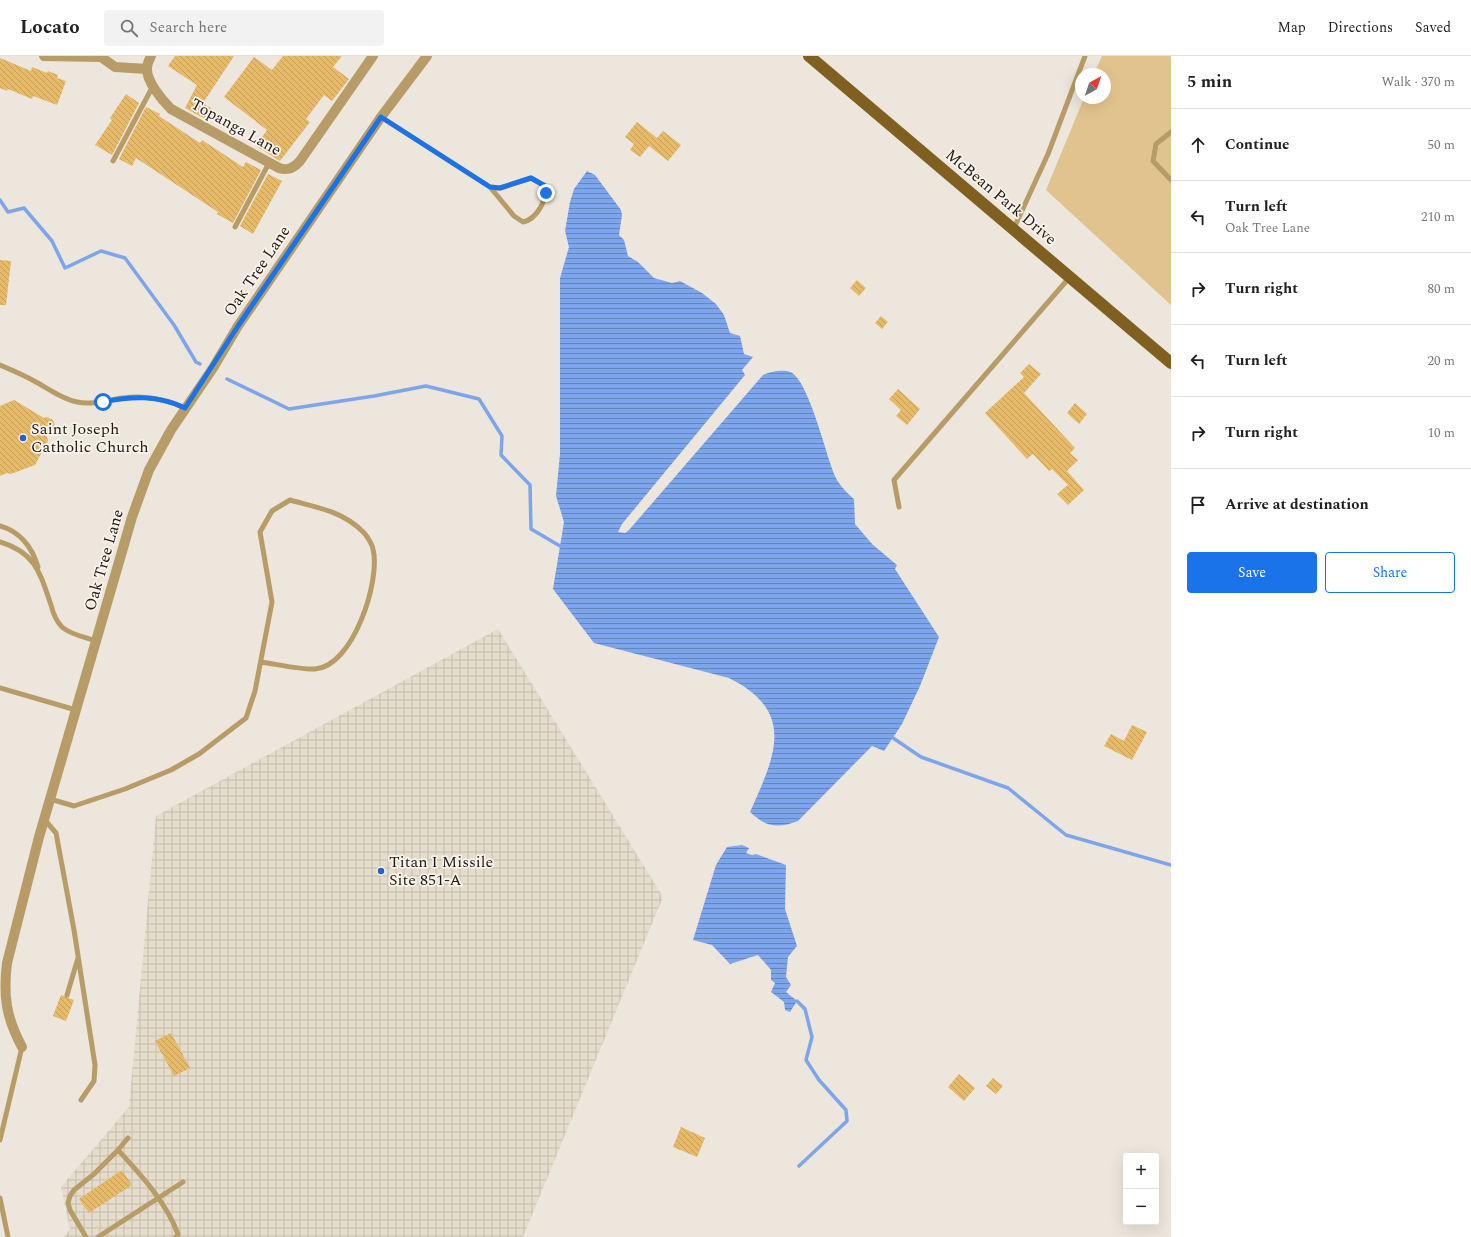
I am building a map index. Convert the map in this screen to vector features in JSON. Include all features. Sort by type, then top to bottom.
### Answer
[{"type":"main road","name":"McBean Park Drive","points":[[809,56],[1171,363]]},
{"type":"street","points":[[44,56],[102,57],[115,67],[147,69],[151,56]]},
{"type":"street","name":"Topanga Lane","points":[[147,69],[153,86],[160,97],[171,109],[281,169],[288,169],[293,168],[300,161],[373,56]]},
{"type":"street","name":"Oak Tree Lane","points":[[22,1047],[8,1016],[5,981],[7,963],[44,819],[141,490],[159,450],[238,326],[381,117],[427,56]]},
{"type":"lane","points":[[1014,229],[1048,154],[1085,56]]},
{"type":"lane","points":[[113,161],[153,86]]},
{"type":"lane","points":[[381,117],[490,187],[514,216],[523,222],[529,220],[544,202],[546,193],[545,186],[531,178],[500,188],[490,187]]},
{"type":"lane","points":[[1171,132],[1156,144],[1153,161],[1171,180]]},
{"type":"lane","points":[[235,227],[270,163]]},
{"type":"lane","points":[[899,507],[894,480],[1070,277]]},
{"type":"lane","points":[[0,365],[76,402],[90,403],[124,398],[156,398],[171,401],[185,408]]},
{"type":"lane","points":[[50,799],[74,806],[125,789],[170,770],[199,754],[246,718],[255,692],[272,602],[260,532],[272,511],[290,500],[336,512],[362,531],[373,548],[374,580],[364,616],[349,644],[333,662],[316,670],[261,662]]},
{"type":"lane","points":[[0,526],[15,532],[25,541],[34,554],[54,615],[61,626],[70,632],[96,641]]},
{"type":"lane","points":[[0,542],[20,550],[32,560],[40,572]]},
{"type":"lane","points":[[0,688],[76,710]]},
{"type":"lane","points":[[44,819],[56,833],[78,956],[95,1065],[94,1082],[81,1100]]},
{"type":"lane","points":[[67,995],[78,956]]},
{"type":"lane","name":"Oak Tree Lane","points":[[0,1140],[22,1047]]},
{"type":"lane","points":[[86,1237],[70,1210],[68,1203],[70,1196],[74,1190],[94,1174],[118,1150],[128,1138]]},
{"type":"lane","points":[[118,1150],[136,1169],[158,1198],[173,1222],[178,1234],[176,1237]]},
{"type":"lane","points":[[98,1237],[183,1182]]},
{"type":"lane","points":[[0,1198],[8,1237]]},
{"type":"shaded area","points":[[1102,56],[1171,56],[1171,305],[1046,190],[1082,104],[1111,104],[1111,68],[1097,68]]},
{"type":"shaded area","points":[[498,629],[663,897],[523,1237],[64,1237],[70,1229],[61,1187],[129,1107],[156,816]]},
{"type":"water","points":[[587,171],[595,175],[621,210],[622,215],[619,235],[624,240],[628,256],[638,262],[654,278],[672,283],[680,281],[702,293],[716,304],[724,315],[730,333],[740,336],[744,354],[753,357],[742,370],[745,375],[622,524],[618,532],[625,533],[629,530],[763,375],[776,371],[790,372],[797,378],[804,389],[836,478],[854,499],[855,524],[872,544],[897,565],[895,569],[939,637],[920,686],[902,724],[884,751],[872,746],[798,821],[791,824],[778,826],[767,824],[750,812],[767,772],[772,754],[774,737],[772,721],[764,705],[750,691],[729,678],[594,643],[553,589],[564,522],[556,496],[560,454],[560,278],[569,247],[565,231],[570,202],[574,189]]},
{"type":"water","points":[[742,845],[749,848],[746,853],[752,855],[756,854],[786,865],[785,909],[797,946],[788,957],[786,977],[791,985],[786,992],[797,1001],[790,1012],[785,1010],[784,1002],[771,992],[775,983],[771,980],[771,970],[758,955],[730,964],[712,945],[693,940],[716,865],[727,847]]},
{"type":"building","points":[[175,56],[234,56],[203,103],[215,111],[209,121],[185,108],[197,85],[168,66]]},
{"type":"building","points":[[283,56],[342,56],[333,67],[349,79],[332,101],[324,95],[306,119],[310,122],[280,161],[256,146],[267,130],[224,97],[254,57],[272,70]]},
{"type":"building","points":[[0,58],[31,71],[32,67],[47,73],[48,71],[58,75],[57,78],[66,81],[57,105],[33,96],[32,99],[8,89],[7,91],[0,88]]},
{"type":"building","points":[[126,94],[139,103],[112,155],[95,145],[112,120],[110,118]]},
{"type":"building","points":[[146,107],[160,114],[159,116],[200,143],[202,140],[243,167],[246,162],[261,170],[233,223],[217,214],[218,212],[136,158],[132,166],[119,159]]},
{"type":"building","points":[[637,122],[657,138],[663,131],[681,145],[668,161],[649,146],[640,157],[630,150],[634,144],[625,137]]},
{"type":"building","points":[[268,174],[282,181],[253,234],[240,226]]},
{"type":"building","points":[[0,260],[11,261],[6,305],[0,305]]},
{"type":"building","points":[[857,280],[866,288],[859,296],[850,288]]},
{"type":"building","points":[[881,316],[888,322],[882,329],[875,323]]},
{"type":"building","points":[[1029,364],[1041,374],[1024,393],[1075,448],[1070,453],[1078,460],[1067,471],[1084,490],[1068,505],[1057,494],[1068,485],[1052,469],[1049,471],[1033,454],[1027,459],[985,413],[1024,377],[1020,373]]},
{"type":"building","points":[[898,389],[920,409],[907,425],[896,416],[901,410],[889,399]]},
{"type":"building","name":"Saint Joseph Catholic Church","points":[[14,400],[44,418],[47,417],[53,420],[55,426],[51,432],[46,434],[48,441],[35,465],[11,474],[7,473],[0,476],[0,406]]},
{"type":"building","points":[[1075,403],[1087,414],[1079,424],[1067,413]]},
{"type":"building","points":[[1132,725],[1147,732],[1132,760],[1104,746],[1111,734],[1124,741]]},
{"type":"building","points":[[61,995],[74,1000],[66,1021],[53,1016]]},
{"type":"building","points":[[171,1033],[190,1068],[174,1076],[155,1041]]},
{"type":"building","points":[[959,1074],[975,1088],[964,1101],[948,1087]]},
{"type":"building","points":[[993,1078],[1003,1086],[996,1094],[986,1086]]},
{"type":"building","points":[[681,1127],[705,1138],[697,1157],[673,1147]]},
{"type":"building","points":[[122,1170],[132,1185],[89,1213],[79,1199]]},
{"type":"waterway","points":[[0,200],[8,212],[24,208],[52,241],[65,268],[101,251],[125,258],[174,325],[196,362],[200,364]]},
{"type":"waterway","points":[[227,379],[289,409],[374,396],[426,386],[479,399],[502,436],[501,455],[530,485],[531,529],[560,546]]},
{"type":"waterway","points":[[893,738],[921,757],[1008,788],[1066,835],[1171,865]]},
{"type":"waterway","points":[[797,1001],[805,1009],[812,1037],[806,1060],[819,1080],[846,1110],[847,1121],[799,1166]]},
{"type":"place","name":"Saint Joseph Catholic Church","points":[[23,438]]},
{"type":"place","name":"Titan I Missile Site 851-A","points":[[381,871]]},
{"type":"route","points":[[103,402],[124,398],[156,398],[171,401],[185,408],[213,368],[256,299],[381,117],[475,179],[490,187],[505,187],[531,178],[545,186],[546,193]]}]
